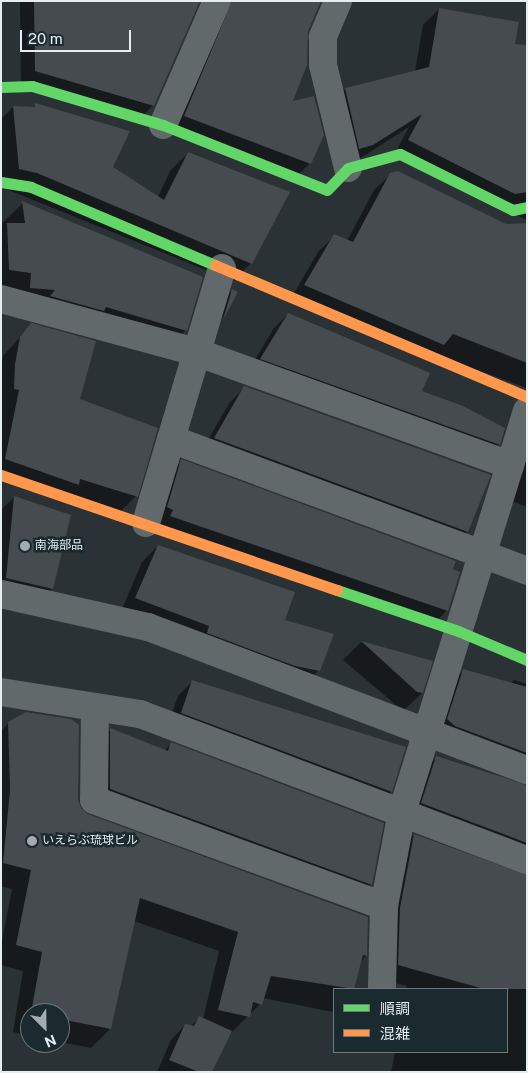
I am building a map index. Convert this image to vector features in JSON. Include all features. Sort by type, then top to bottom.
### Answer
[{"type":"street","points":[[162,125],[217,1]]},
{"type":"street","points":[[338,1],[323,37],[323,65],[348,168]]},
{"type":"street","points":[[1,87],[32,86],[162,125],[327,190],[348,168],[400,154],[513,210],[527,207]]},
{"type":"street","points":[[1,182],[30,187],[527,397]]},
{"type":"street","points":[[146,524],[222,268]]},
{"type":"street","points":[[1,299],[196,352],[510,466]]},
{"type":"street","points":[[382,988],[384,906],[402,812],[527,411]]},
{"type":"street","points":[[171,439],[527,571]]},
{"type":"street","points":[[1,475],[458,632],[527,660]]},
{"type":"street","points":[[1,594],[148,627],[426,734],[527,770]]},
{"type":"street","points":[[1,692],[140,714],[527,860]]},
{"type":"street","points":[[94,708],[94,800],[384,906]]},
{"type":"building","points":[[34,1],[200,1],[154,106],[35,71]]},
{"type":"building","points":[[232,1],[321,1],[308,31],[307,65],[293,101],[314,96],[324,135],[311,164],[184,116]]},
{"type":"building","points":[[439,8],[519,22],[515,44],[527,45],[527,192],[515,194],[408,140],[422,114],[373,145],[359,149],[345,88],[429,67]]},
{"type":"building","points":[[35,103],[130,131],[113,167],[164,200],[188,152],[290,192],[252,264],[37,173],[19,169],[13,106],[35,107]]},
{"type":"building","points":[[398,171],[506,224],[527,223],[527,363],[453,334],[444,345],[304,285],[334,234],[353,242],[390,173]]},
{"type":"building","points":[[22,201],[203,277],[187,331],[106,307],[104,311],[50,296],[55,290],[30,288],[31,273],[9,270],[7,223],[25,223]]},
{"type":"building","points":[[232,289],[238,292],[223,320]]},
{"type":"building","points":[[288,313],[430,373],[422,391],[463,406],[505,428],[500,445],[260,359]]},
{"type":"building","points":[[31,323],[96,341],[80,399],[158,428],[138,497],[80,479],[79,485],[5,459],[19,390],[14,389],[15,364],[20,337]]},
{"type":"building","points":[[244,386],[491,475],[468,532],[214,438]]},
{"type":"building","points":[[181,459],[456,561],[453,569],[460,572],[448,611],[170,516],[173,510],[167,507]]},
{"type":"building","points":[[14,496],[71,515],[53,589],[6,578]]},
{"type":"building","points":[[158,545],[295,592],[285,620],[334,634],[320,671],[295,666],[207,633],[209,626],[135,598]]},
{"type":"building","points":[[361,641],[433,661],[423,693],[417,692]]},
{"type":"building","points":[[463,669],[527,687],[527,753],[455,726],[447,719]]},
{"type":"building","points":[[192,680],[406,747],[392,792],[181,713]]},
{"type":"building","points":[[26,712],[71,719],[79,725],[78,800],[81,808],[88,814],[368,917],[367,956],[363,955],[354,988],[271,976],[262,1005],[253,1002],[250,1017],[218,1010],[238,932],[140,898],[111,1029],[70,1021],[70,1003],[33,1003],[42,952],[16,945],[31,870],[3,863],[10,790],[8,722]]},
{"type":"building","points":[[110,728],[168,751],[171,742],[384,823],[372,885],[110,789]]},
{"type":"building","points":[[436,756],[527,785],[527,843],[421,803]]},
{"type":"building","points":[[414,834],[527,875],[527,989],[480,988],[398,965],[400,908]]},
{"type":"building","points":[[199,1016],[232,1031],[212,1072],[199,1072],[169,1060],[185,1024],[194,1026]]},
{"type":"traffic: fast","points":[[1,87],[32,86],[163,125],[327,190],[348,168],[400,154],[513,210],[527,207]]},
{"type":"traffic: fast","points":[[1,182],[31,187],[215,265]]},
{"type":"traffic: fast","points":[[337,590],[458,631],[527,660]]},
{"type":"traffic: slow","points":[[215,265],[527,397]]},
{"type":"traffic: slow","points":[[1,475],[337,590]]},
{"type":"place","name":"南海部品","points":[[25,546]]},
{"type":"place","name":"いえらぶ琉球ビル","points":[[32,841]]}]
